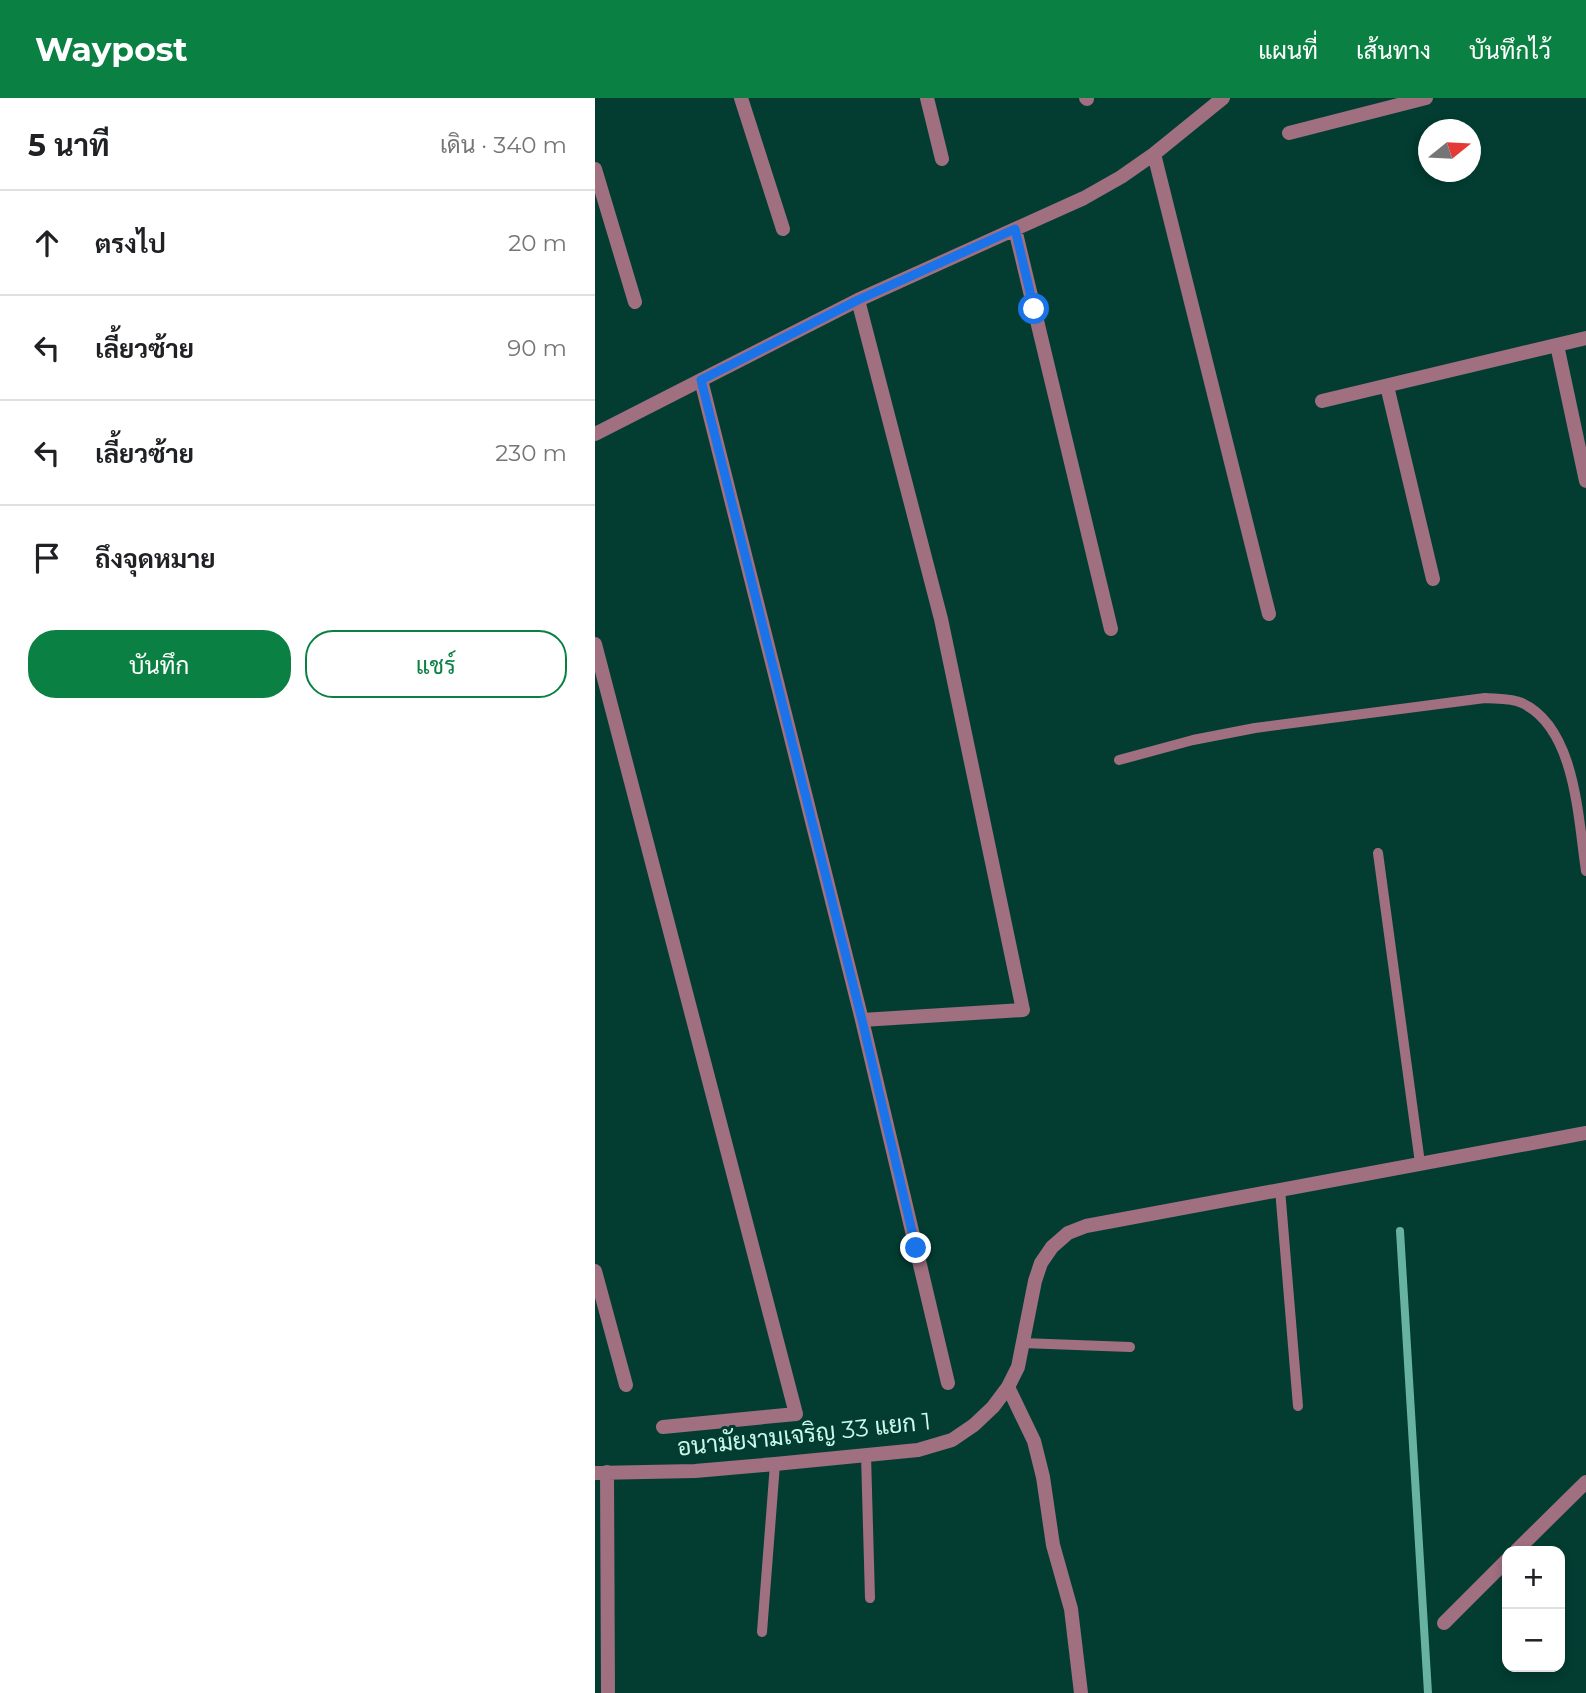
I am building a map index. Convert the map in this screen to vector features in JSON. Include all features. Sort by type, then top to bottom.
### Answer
[{"type":"street","points":[[741,98],[782,229]]},
{"type":"street","points":[[927,98],[942,159]]},
{"type":"street","points":[[595,434],[858,300],[1084,198],[1154,154],[1223,98]]},
{"type":"street","points":[[1289,133],[1426,98]]},
{"type":"street","points":[[1154,154],[1269,614]]},
{"type":"street","points":[[595,169],[635,302]]},
{"type":"street","points":[[1015,229],[1111,629]]},
{"type":"street","points":[[858,300],[941,619],[1023,1010],[862,1020]]},
{"type":"street","points":[[1322,401],[1586,338]]},
{"type":"street","points":[[1557,345],[1586,481]]},
{"type":"street","points":[[701,380],[862,1020],[948,1383]]},
{"type":"street","points":[[1387,386],[1433,579]]},
{"type":"street","points":[[595,643],[796,1414],[663,1427]]},
{"type":"street","name":"อนามัยงามเจริญ 33 แยก 1","points":[[601,1473],[695,1471],[775,1464],[918,1450],[952,1440],[974,1425],[993,1407],[1008,1387],[1018,1367],[1041,1263],[1052,1247],[1068,1233],[1086,1226],[1586,1133]]},
{"type":"street","points":[[595,1270],[626,1385]]},
{"type":"street","points":[[1008,1387],[1034,1441],[1043,1477],[1053,1545],[1071,1609],[1081,1693]]},
{"type":"street","points":[[601,1473],[608,1693]]},
{"type":"street","points":[[1521,1546],[1586,1482]]},
{"type":"street","points":[[1444,1623],[1502,1565]]},
{"type":"lane","points":[[1119,760],[1193,740],[1255,728],[1485,698],[1519,701],[1541,714],[1561,744],[1572,778],[1586,871]]},
{"type":"lane","points":[[1378,853],[1420,1163]]},
{"type":"lane","points":[[1280,1189],[1298,1406]]},
{"type":"lane","points":[[1023,1343],[1130,1347]]},
{"type":"lane","points":[[866,1455],[870,1598]]},
{"type":"lane","points":[[762,1632],[775,1464]]},
{"type":"waterway","points":[[1400,1231],[1428,1693]]},
{"type":"route","points":[[916,1248],[862,1020],[701,380],[858,300],[1015,229],[1034,309]]}]
